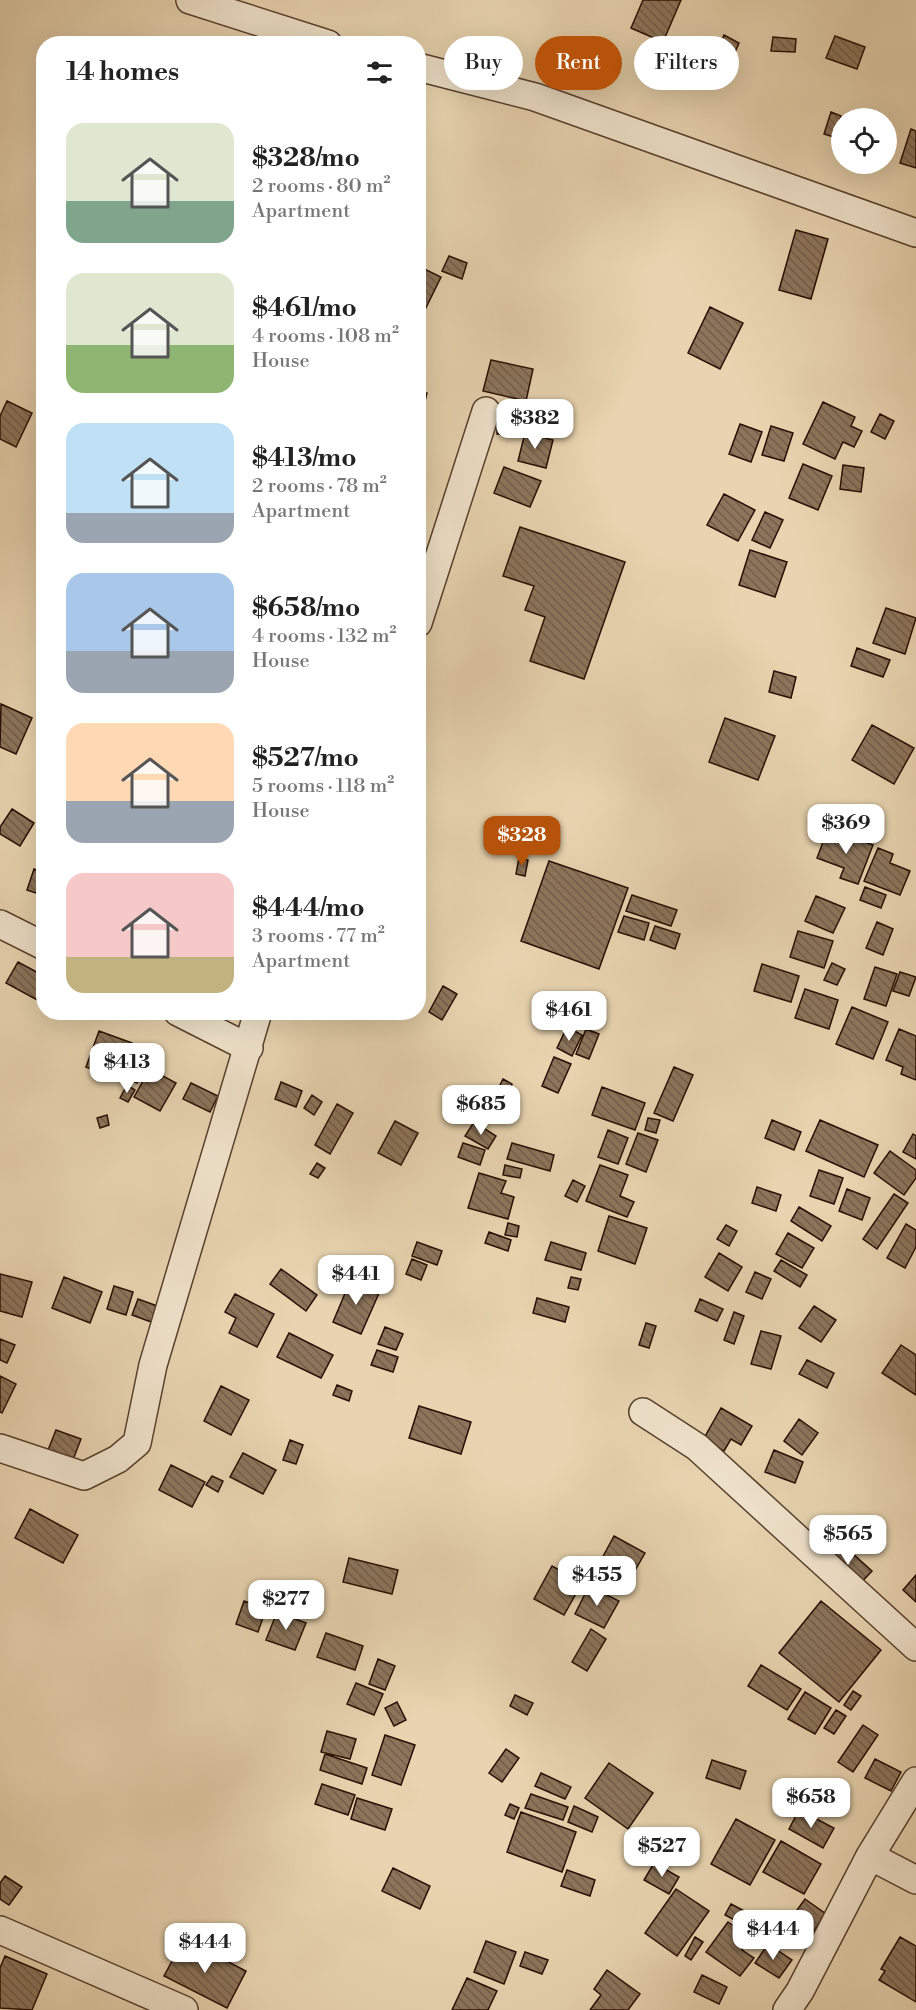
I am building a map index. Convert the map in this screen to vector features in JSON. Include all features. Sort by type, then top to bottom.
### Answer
[{"type":"street","points":[[190,0],[303,36]]},
{"type":"street","points":[[426,69],[535,97],[916,233]]},
{"type":"street","points":[[426,598],[486,411]]},
{"type":"street","points":[[0,924],[36,942]]},
{"type":"street","points":[[194,1020],[249,1048]]},
{"type":"street","points":[[0,1448],[84,1476],[118,1459],[137,1443],[153,1365],[256,1020]]},
{"type":"street","points":[[643,1412],[697,1447],[916,1647]]},
{"type":"street","points":[[788,2010],[870,1856],[916,1781]]},
{"type":"street","points":[[870,1856],[916,1880]]},
{"type":"street","points":[[0,1930],[184,2010]]},
{"type":"building","points":[[643,0],[681,0],[666,36],[649,36],[631,28]]},
{"type":"building","points":[[835,36],[865,47],[857,69],[826,58]]},
{"type":"building","points":[[773,37],[796,39],[795,52],[771,51]]},
{"type":"building","points":[[831,112],[831,136],[824,134]]},
{"type":"building","points":[[911,129],[916,131],[916,168],[900,163]]},
{"type":"building","points":[[796,230],[828,239],[811,299],[779,290]]},
{"type":"building","points":[[449,256],[467,263],[462,279],[442,271]]},
{"type":"building","points":[[426,270],[441,277],[426,308]]},
{"type":"building","points":[[710,307],[743,323],[720,369],[688,353]]},
{"type":"building","points":[[491,360],[533,369],[526,401],[483,391]]},
{"type":"building","points":[[7,401],[32,413],[16,447],[0,439],[0,416]]},
{"type":"building","points":[[823,402],[855,417],[851,426],[862,431],[854,447],[843,442],[835,459],[803,444]]},
{"type":"building","points":[[880,414],[894,421],[885,439],[871,432]]},
{"type":"building","points":[[497,421],[506,421],[507,434],[497,434]]},
{"type":"building","points":[[740,424],[762,432],[751,462],[729,454]]},
{"type":"building","points":[[771,426],[793,433],[784,461],[762,455]]},
{"type":"building","points":[[525,433],[553,440],[546,468],[518,461]]},
{"type":"building","points":[[803,464],[832,476],[818,510],[789,498]]},
{"type":"building","points":[[843,465],[864,468],[861,492],[840,489]]},
{"type":"building","points":[[504,467],[541,481],[530,507],[494,493]]},
{"type":"building","points":[[724,494],[755,510],[738,541],[707,525]]},
{"type":"building","points":[[765,512],[783,520],[770,548],[752,540]]},
{"type":"building","points":[[520,527],[625,562],[584,679],[530,661],[545,617],[525,610],[534,586],[503,576]]},
{"type":"building","points":[[750,550],[787,562],[775,597],[739,585]]},
{"type":"building","points":[[886,608],[916,618],[905,654],[873,643]]},
{"type":"building","points":[[857,648],[890,660],[883,677],[851,666]]},
{"type":"building","points":[[774,671],[796,677],[791,698],[769,692]]},
{"type":"building","points":[[1,704],[32,718],[16,754],[0,747]]},
{"type":"building","points":[[725,718],[775,736],[758,780],[709,762]]},
{"type":"building","points":[[872,725],[914,748],[894,784],[852,760]]},
{"type":"building","points":[[12,809],[34,823],[20,846],[0,834],[0,827]]},
{"type":"building","points":[[828,829],[873,845],[858,884],[840,878],[844,868],[817,858]]},
{"type":"building","points":[[878,848],[893,854],[890,863],[910,871],[900,895],[864,881]]},
{"type":"building","points":[[519,858],[528,860],[525,876],[516,874]]},
{"type":"building","points":[[549,861],[628,888],[599,969],[521,941]]},
{"type":"building","points":[[34,869],[36,870],[36,893],[27,890]]},
{"type":"building","points":[[865,887],[886,895],[881,908],[860,900]]},
{"type":"building","points":[[632,895],[677,910],[671,926],[626,911]]},
{"type":"building","points":[[816,896],[845,908],[833,933],[805,921]]},
{"type":"building","points":[[624,916],[649,923],[644,940],[618,932]]},
{"type":"building","points":[[877,922],[893,929],[883,955],[866,948]]},
{"type":"building","points":[[655,926],[680,934],[675,949],[650,940]]},
{"type":"building","points":[[798,931],[833,941],[824,968],[790,957]]},
{"type":"building","points":[[18,962],[36,972],[36,999],[6,983]]},
{"type":"building","points":[[832,963],[845,969],[837,985],[824,980]]},
{"type":"building","points":[[762,964],[799,976],[791,1002],[754,991]]},
{"type":"building","points":[[875,967],[897,974],[886,1006],[864,999]]},
{"type":"building","points":[[900,972],[916,977],[909,996],[893,991]]},
{"type":"building","points":[[443,986],[457,994],[442,1020],[429,1012]]},
{"type":"building","points":[[805,989],[838,1000],[829,1029],[795,1018]]},
{"type":"building","points":[[852,1007],[888,1022],[873,1059],[836,1044]]},
{"type":"building","points":[[567,1027],[582,1035],[572,1056],[557,1048]]},
{"type":"building","points":[[586,1029],[599,1034],[589,1059],[576,1054]]},
{"type":"building","points":[[899,1029],[916,1036],[916,1080],[901,1074],[903,1067],[886,1060]]},
{"type":"building","points":[[99,1031],[132,1043],[118,1079],[86,1067]]},
{"type":"building","points":[[139,1054],[149,1059],[137,1083],[128,1079]]},
{"type":"building","points":[[554,1057],[571,1064],[558,1093],[542,1086]]},
{"type":"building","points":[[674,1067],[693,1075],[673,1121],[654,1113]]},
{"type":"building","points":[[150,1069],[176,1083],[160,1111],[134,1097]]},
{"type":"building","points":[[503,1079],[512,1084],[509,1092],[499,1087]]},
{"type":"building","points":[[281,1082],[302,1091],[296,1107],[275,1099]]},
{"type":"building","points":[[191,1083],[218,1096],[210,1112],[183,1099]]},
{"type":"building","points":[[127,1085],[135,1090],[128,1102],[120,1098]]},
{"type":"building","points":[[602,1087],[645,1103],[635,1130],[592,1115]]},
{"type":"building","points":[[312,1095],[322,1102],[314,1115],[304,1108]]},
{"type":"building","points":[[337,1104],[353,1113],[330,1154],[315,1145]]},
{"type":"building","points":[[107,1115],[109,1125],[100,1128],[97,1118]]},
{"type":"building","points":[[648,1118],[660,1120],[656,1133],[645,1130]]},
{"type":"building","points":[[772,1120],[801,1132],[794,1150],[765,1138]]},
{"type":"building","points":[[820,1120],[878,1145],[864,1177],[806,1151]]},
{"type":"building","points":[[395,1121],[418,1133],[401,1165],[378,1153]]},
{"type":"building","points":[[474,1122],[496,1136],[488,1149],[465,1136]]},
{"type":"building","points":[[608,1130],[628,1138],[618,1164],[598,1157]]},
{"type":"building","points":[[638,1133],[658,1140],[646,1172],[626,1164]]},
{"type":"building","points":[[913,1134],[916,1136],[916,1159],[903,1152]]},
{"type":"building","points":[[463,1143],[485,1150],[480,1165],[458,1157]]},
{"type":"building","points":[[512,1143],[554,1155],[550,1171],[507,1159]]},
{"type":"building","points":[[890,1151],[916,1170],[916,1178],[904,1195],[874,1173]]},
{"type":"building","points":[[317,1163],[325,1168],[318,1178],[310,1174]]},
{"type":"building","points":[[505,1165],[522,1169],[520,1178],[503,1175]]},
{"type":"building","points":[[600,1165],[628,1175],[620,1196],[634,1202],[627,1217],[586,1201]]},
{"type":"building","points":[[819,1170],[843,1178],[834,1204],[810,1196]]},
{"type":"building","points":[[479,1173],[506,1181],[501,1193],[514,1197],[508,1219],[468,1208]]},
{"type":"building","points":[[573,1180],[585,1186],[577,1202],[565,1196]]},
{"type":"building","points":[[757,1187],[781,1195],[776,1211],[752,1203]]},
{"type":"building","points":[[847,1189],[870,1198],[862,1220],[839,1211]]},
{"type":"building","points":[[894,1194],[908,1203],[877,1249],[863,1239]]},
{"type":"building","points":[[799,1207],[831,1226],[822,1241],[791,1221]]},
{"type":"building","points":[[609,1216],[647,1228],[635,1264],[598,1251]]},
{"type":"building","points":[[508,1223],[519,1226],[517,1237],[505,1235]]},
{"type":"building","points":[[906,1224],[916,1230],[916,1247],[905,1268],[887,1258]]},
{"type":"building","points":[[726,1225],[737,1231],[729,1246],[717,1239]]},
{"type":"building","points":[[489,1232],[511,1240],[508,1251],[485,1243]]},
{"type":"building","points":[[788,1233],[814,1248],[802,1268],[776,1254]]},
{"type":"building","points":[[417,1242],[442,1251],[437,1265],[412,1256]]},
{"type":"building","points":[[551,1242],[586,1253],[581,1270],[545,1260]]},
{"type":"building","points":[[719,1253],[742,1267],[728,1291],[705,1277]]},
{"type":"building","points":[[412,1259],[427,1265],[421,1280],[406,1274]]},
{"type":"building","points":[[781,1260],[807,1275],[800,1287],[774,1271]]},
{"type":"building","points":[[281,1269],[317,1295],[306,1311],[270,1284]]},
{"type":"building","points":[[755,1272],[771,1279],[762,1299],[746,1292]]},
{"type":"building","points":[[0,1274],[32,1282],[22,1317],[0,1311]]},
{"type":"building","points":[[64,1277],[102,1292],[90,1323],[52,1308]]},
{"type":"building","points":[[571,1277],[581,1279],[578,1290],[568,1288]]},
{"type":"building","points":[[351,1279],[380,1291],[361,1334],[333,1322]]},
{"type":"building","points":[[114,1286],[133,1292],[126,1315],[107,1309]]},
{"type":"building","points":[[235,1294],[274,1314],[257,1347],[229,1333],[236,1318],[225,1312]]},
{"type":"building","points":[[537,1298],[569,1307],[565,1322],[533,1313]]},
{"type":"building","points":[[138,1299],[160,1307],[154,1323],[132,1315]]},
{"type":"building","points":[[700,1299],[723,1309],[717,1321],[695,1311]]},
{"type":"building","points":[[814,1306],[836,1320],[821,1342],[799,1328]]},
{"type":"building","points":[[734,1312],[744,1316],[734,1344],[724,1340]]},
{"type":"building","points":[[646,1323],[656,1326],[649,1348],[639,1345]]},
{"type":"building","points":[[385,1327],[403,1334],[396,1350],[378,1344]]},
{"type":"building","points":[[761,1331],[781,1336],[771,1369],[751,1364]]},
{"type":"building","points":[[289,1333],[333,1355],[321,1378],[277,1357]]},
{"type":"building","points":[[0,1339],[15,1345],[7,1363],[0,1360]]},
{"type":"building","points":[[901,1345],[916,1355],[916,1395],[882,1373]]},
{"type":"building","points":[[377,1350],[398,1357],[393,1372],[371,1365]]},
{"type":"building","points":[[807,1360],[834,1373],[827,1388],[799,1374]]},
{"type":"building","points":[[0,1376],[16,1384],[2,1413],[0,1412]]},
{"type":"building","points":[[337,1385],[352,1391],[349,1401],[333,1395]]},
{"type":"building","points":[[221,1386],[249,1400],[231,1435],[204,1421]]},
{"type":"building","points":[[419,1406],[471,1422],[461,1454],[409,1438]]},
{"type":"building","points":[[721,1408],[752,1426],[741,1445],[731,1439],[724,1451],[703,1440]]},
{"type":"building","points":[[799,1419],[818,1433],[802,1455],[784,1441]]},
{"type":"building","points":[[56,1430],[81,1439],[71,1465],[46,1455]]},
{"type":"building","points":[[290,1440],[303,1445],[296,1464],[283,1460]]},
{"type":"building","points":[[774,1450],[803,1462],[795,1483],[765,1472]]},
{"type":"building","points":[[243,1453],[276,1470],[263,1494],[230,1477]]},
{"type":"building","points":[[171,1465],[205,1482],[192,1507],[159,1490]]},
{"type":"building","points":[[212,1476],[223,1481],[218,1492],[206,1485]]},
{"type":"building","points":[[30,1509],[78,1535],[63,1563],[15,1538]]},
{"type":"building","points":[[614,1536],[645,1553],[622,1593],[592,1577]]},
{"type":"building","points":[[841,1543],[872,1571],[854,1590],[823,1561]]},
{"type":"building","points":[[349,1558],[398,1570],[392,1594],[343,1582]]},
{"type":"building","points":[[578,1562],[588,1568],[583,1577],[572,1572]]},
{"type":"building","points":[[552,1566],[582,1583],[564,1615],[534,1599]]},
{"type":"building","points":[[916,1575],[916,1602],[903,1590]]},
{"type":"building","points":[[589,1586],[619,1601],[604,1628],[575,1614]]},
{"type":"building","points":[[244,1601],[266,1609],[258,1632],[236,1624]]},
{"type":"building","points":[[821,1601],[881,1650],[839,1702],[779,1653]]},
{"type":"building","points":[[277,1612],[306,1623],[295,1650],[266,1640]]},
{"type":"building","points":[[591,1629],[606,1639],[587,1671],[572,1662]]},
{"type":"building","points":[[326,1633],[363,1646],[355,1670],[317,1657]]},
{"type":"building","points":[[378,1659],[395,1666],[385,1690],[369,1684]]},
{"type":"building","points":[[761,1665],[801,1689],[787,1710],[748,1686]]},
{"type":"building","points":[[356,1683],[383,1694],[374,1715],[347,1704]]},
{"type":"building","points":[[853,1691],[861,1696],[851,1710],[844,1705]]},
{"type":"building","points":[[805,1692],[831,1708],[815,1734],[788,1719]]},
{"type":"building","points":[[515,1695],[533,1703],[527,1715],[510,1706]]},
{"type":"building","points":[[397,1702],[406,1720],[394,1726],[385,1708]]},
{"type":"building","points":[[836,1710],[846,1716],[834,1734],[824,1728]]},
{"type":"building","points":[[863,1725],[878,1735],[853,1772],[838,1762]]},
{"type":"building","points":[[327,1731],[356,1739],[350,1759],[321,1752]]},
{"type":"building","points":[[385,1735],[415,1745],[401,1785],[372,1775]]},
{"type":"building","points":[[506,1749],[519,1758],[502,1782],[489,1773]]},
{"type":"building","points":[[325,1754],[367,1768],[362,1784],[320,1770]]},
{"type":"building","points":[[875,1759],[901,1772],[891,1791],[865,1778]]},
{"type":"building","points":[[712,1760],[746,1771],[740,1789],[706,1778]]},
{"type":"building","points":[[609,1763],[653,1793],[628,1829],[585,1798]]},
{"type":"building","points":[[541,1773],[571,1787],[565,1799],[535,1786]]},
{"type":"building","points":[[322,1784],[355,1795],[348,1815],[315,1804]]},
{"type":"building","points":[[531,1794],[568,1807],[563,1820],[525,1808]]},
{"type":"building","points":[[357,1798],[392,1809],[385,1830],[351,1819]]},
{"type":"building","points":[[510,1804],[519,1808],[514,1819],[505,1815]]},
{"type":"building","points":[[574,1806],[598,1817],[592,1832],[568,1822]]},
{"type":"building","points":[[799,1810],[834,1828],[823,1848],[789,1829]]},
{"type":"building","points":[[521,1812],[576,1832],[562,1872],[507,1852]]},
{"type":"building","points":[[736,1819],[775,1840],[750,1885],[711,1864]]},
{"type":"building","points":[[781,1841],[821,1864],[804,1894],[763,1872]]},
{"type":"building","points":[[654,1863],[679,1877],[669,1894],[644,1880]]},
{"type":"building","points":[[393,1868],[430,1886],[420,1909],[382,1891]]},
{"type":"building","points":[[567,1870],[595,1880],[590,1896],[561,1886]]},
{"type":"building","points":[[5,1876],[22,1887],[9,1905],[0,1899],[0,1883]]},
{"type":"building","points":[[676,1889],[709,1911],[677,1956],[645,1933]]},
{"type":"building","points":[[805,1899],[826,1914],[810,1936],[789,1921]]},
{"type":"building","points":[[731,1904],[767,1923],[761,1934],[725,1915]]},
{"type":"building","points":[[728,1922],[750,1937],[742,1950],[754,1958],[740,1976],[706,1952]]},
{"type":"building","points":[[695,1937],[703,1942],[691,1960],[685,1956]]},
{"type":"building","points":[[900,1937],[916,1946],[916,2002],[879,1980],[885,1971],[881,1969]]},
{"type":"building","points":[[184,1939],[246,1971],[227,2008],[164,1976]]},
{"type":"building","points":[[486,1941],[516,1952],[504,1984],[474,1972]]},
{"type":"building","points":[[768,1944],[792,1960],[779,1978],[755,1963]]},
{"type":"building","points":[[525,1952],[548,1960],[542,1974],[520,1966]]},
{"type":"building","points":[[5,1956],[47,1974],[32,2010],[0,2008],[0,1968]]},
{"type":"building","points":[[607,1970],[640,1994],[628,2010],[590,2010],[601,1995],[594,1989]]},
{"type":"building","points":[[702,1975],[727,1987],[719,2004],[694,1992]]},
{"type":"building","points":[[467,1978],[497,1991],[488,2010],[452,2010]]}]
